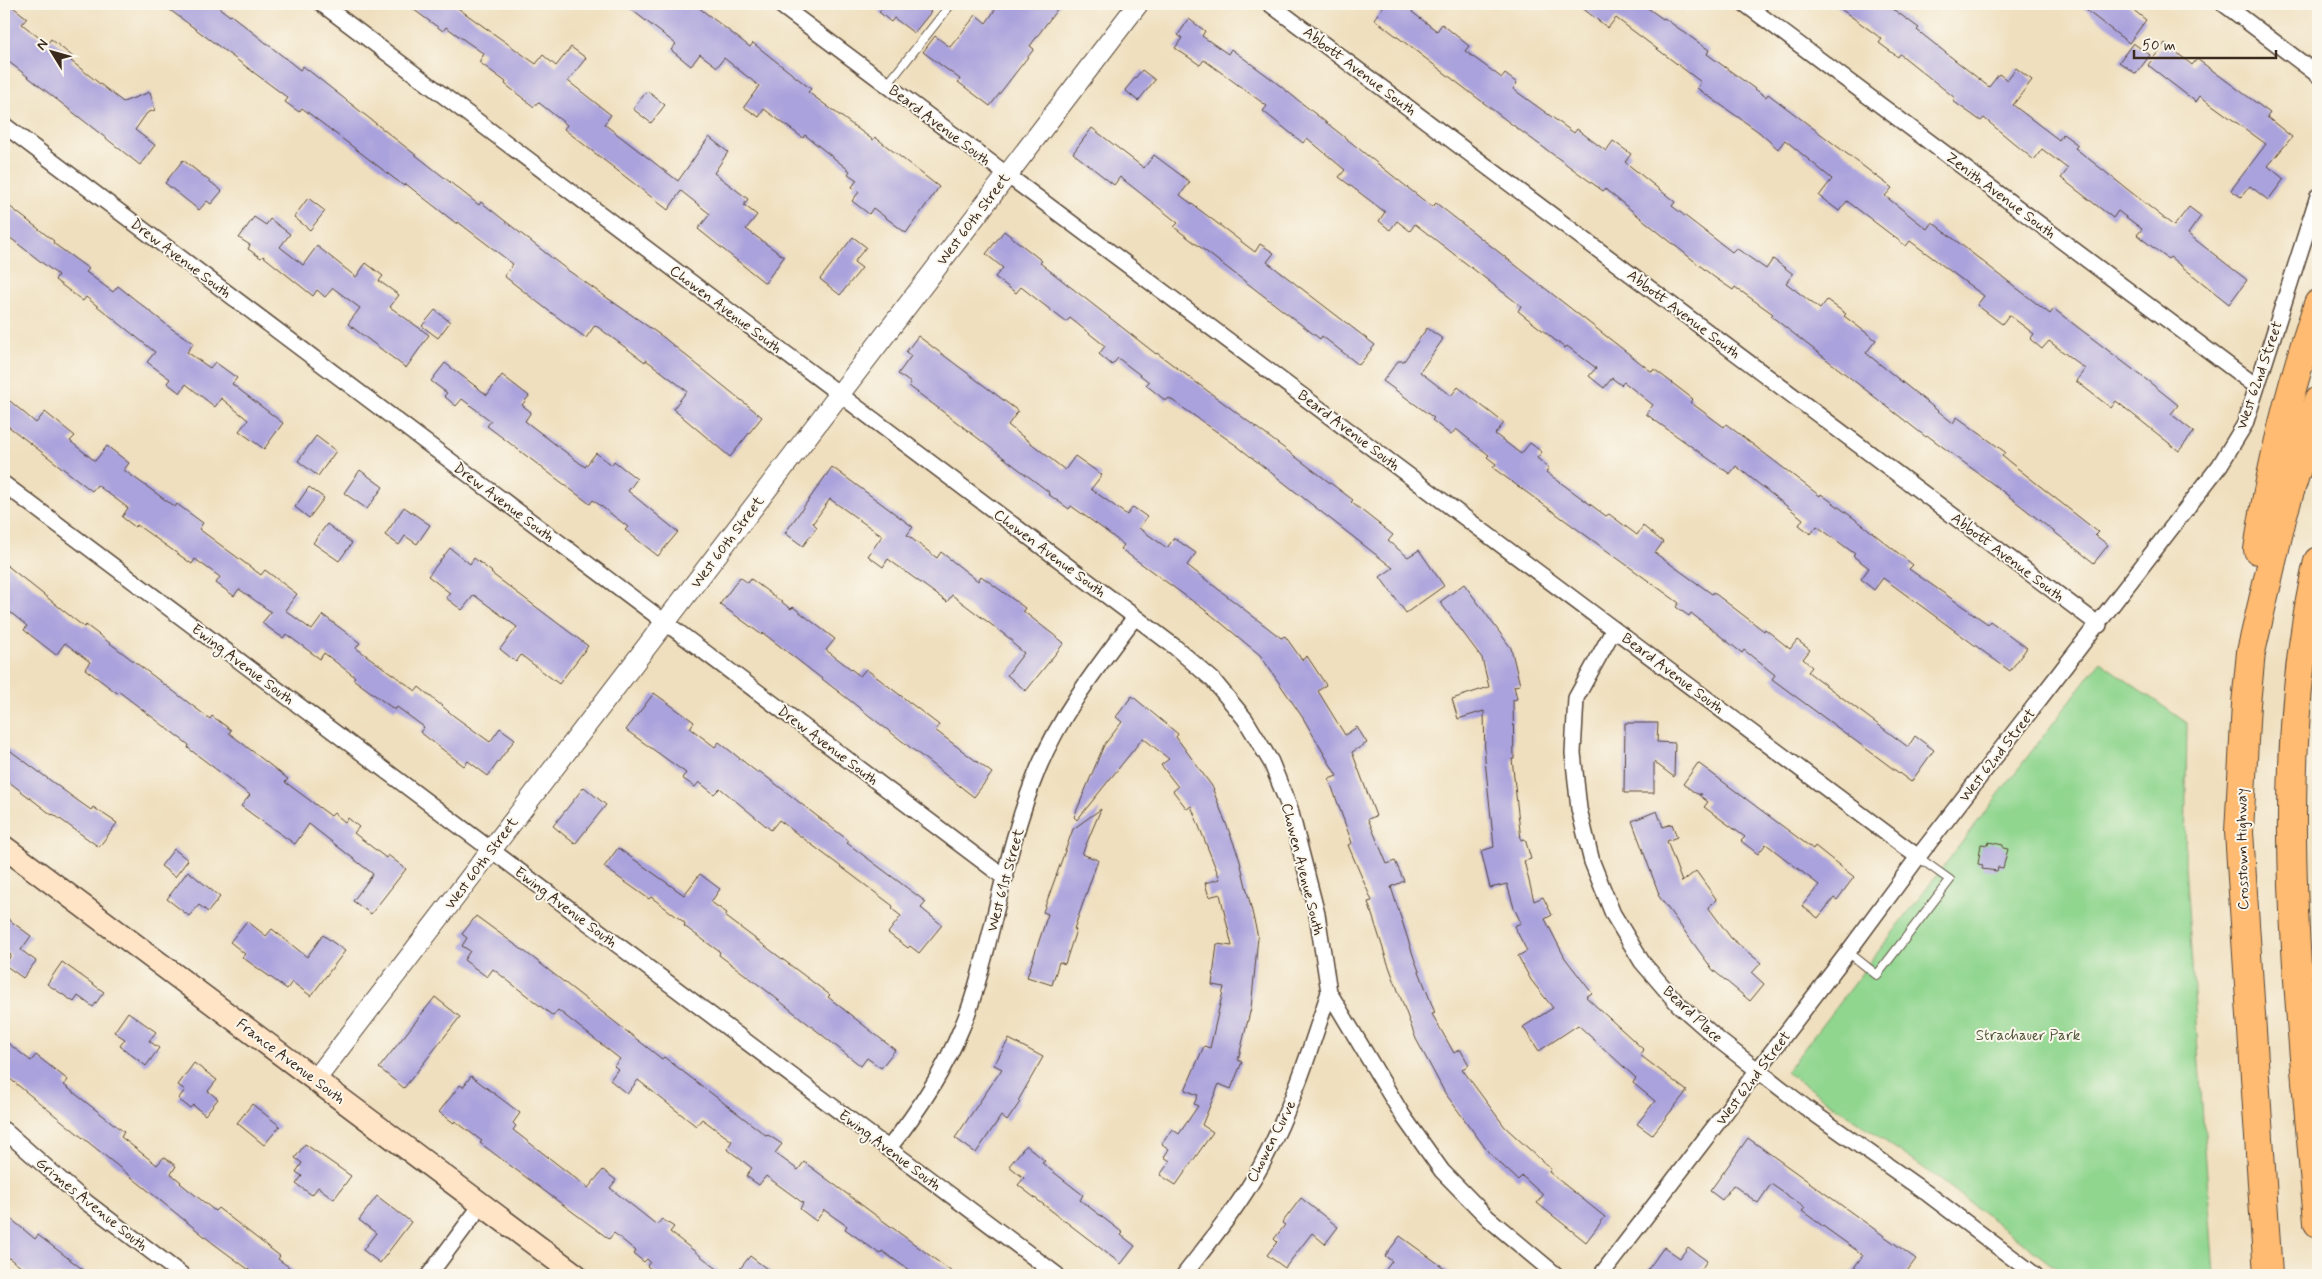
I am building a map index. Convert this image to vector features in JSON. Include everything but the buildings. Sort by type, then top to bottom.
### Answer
[{"type":"highway","points":[[2251,652],[2254,579],[2263,514],[2282,430],[2318,304]]},
{"type":"highway","name":"Crosstown Highway","points":[[2268,1275],[2239,832],[2246,704],[2251,652],[2283,514],[2318,401]]},
{"type":"highway","points":[[2318,561],[2308,606],[2295,700],[2291,813],[2294,920],[2318,1223]]},
{"type":"main road","name":"France Avenue South","points":[[4,848],[316,1079],[576,1275]]},
{"type":"street","name":"Chowen Avenue South","points":[[322,4],[1175,647],[1213,680],[1245,719],[1271,762],[1290,809],[1314,904],[1329,992],[1404,1116],[1442,1171],[1488,1218],[1556,1275]]},
{"type":"street","name":"Beard Avenue South","points":[[779,4],[1918,857]]},
{"type":"street","name":"West 60th Street","points":[[316,1079],[1138,4]]},
{"type":"street","name":"Abbott Avenue South","points":[[1270,4],[2099,625]]},
{"type":"street","name":"Zenith Avenue South","points":[[1745,4],[2256,386]]},
{"type":"street","points":[[2224,4],[2318,75]]},
{"type":"street","name":"Drew Avenue South","points":[[4,125],[1005,878]]},
{"type":"street","name":"West 62nd Street","points":[[1601,1275],[1759,1070],[1918,857],[2099,625],[2220,465],[2245,424],[2318,196]]},
{"type":"street","name":"Ewing Avenue South","points":[[4,484],[1057,1275]]},
{"type":"street","name":"West 61st Street","points":[[888,1149],[915,1116],[963,1027],[1038,770],[1064,718],[1096,669],[1135,617]]},
{"type":"street","name":"Beard Place","points":[[1614,629],[1576,698],[1572,753],[1579,809],[1592,862],[1613,914],[1642,962],[1678,1004],[1805,1107],[1928,1194],[2035,1275]]},
{"type":"street","name":"Chowen Curve","points":[[1184,1275],[1230,1213],[1260,1167],[1285,1117],[1303,1072],[1329,992]]},
{"type":"street","name":"Grimes Avenue South","points":[[4,1130],[86,1202],[182,1275]]},
{"type":"street","points":[[429,1275],[482,1204]]},
{"type":"lane","points":[[887,85],[951,4]]},
{"type":"lane","points":[[1848,952],[1877,975],[1950,880],[1918,857]]},
{"type":"green space","name":"Strachauer Park","points":[[2100,662],[2187,723],[2185,866],[2214,1275],[2065,1275],[1938,1178],[1786,1072]]}]
